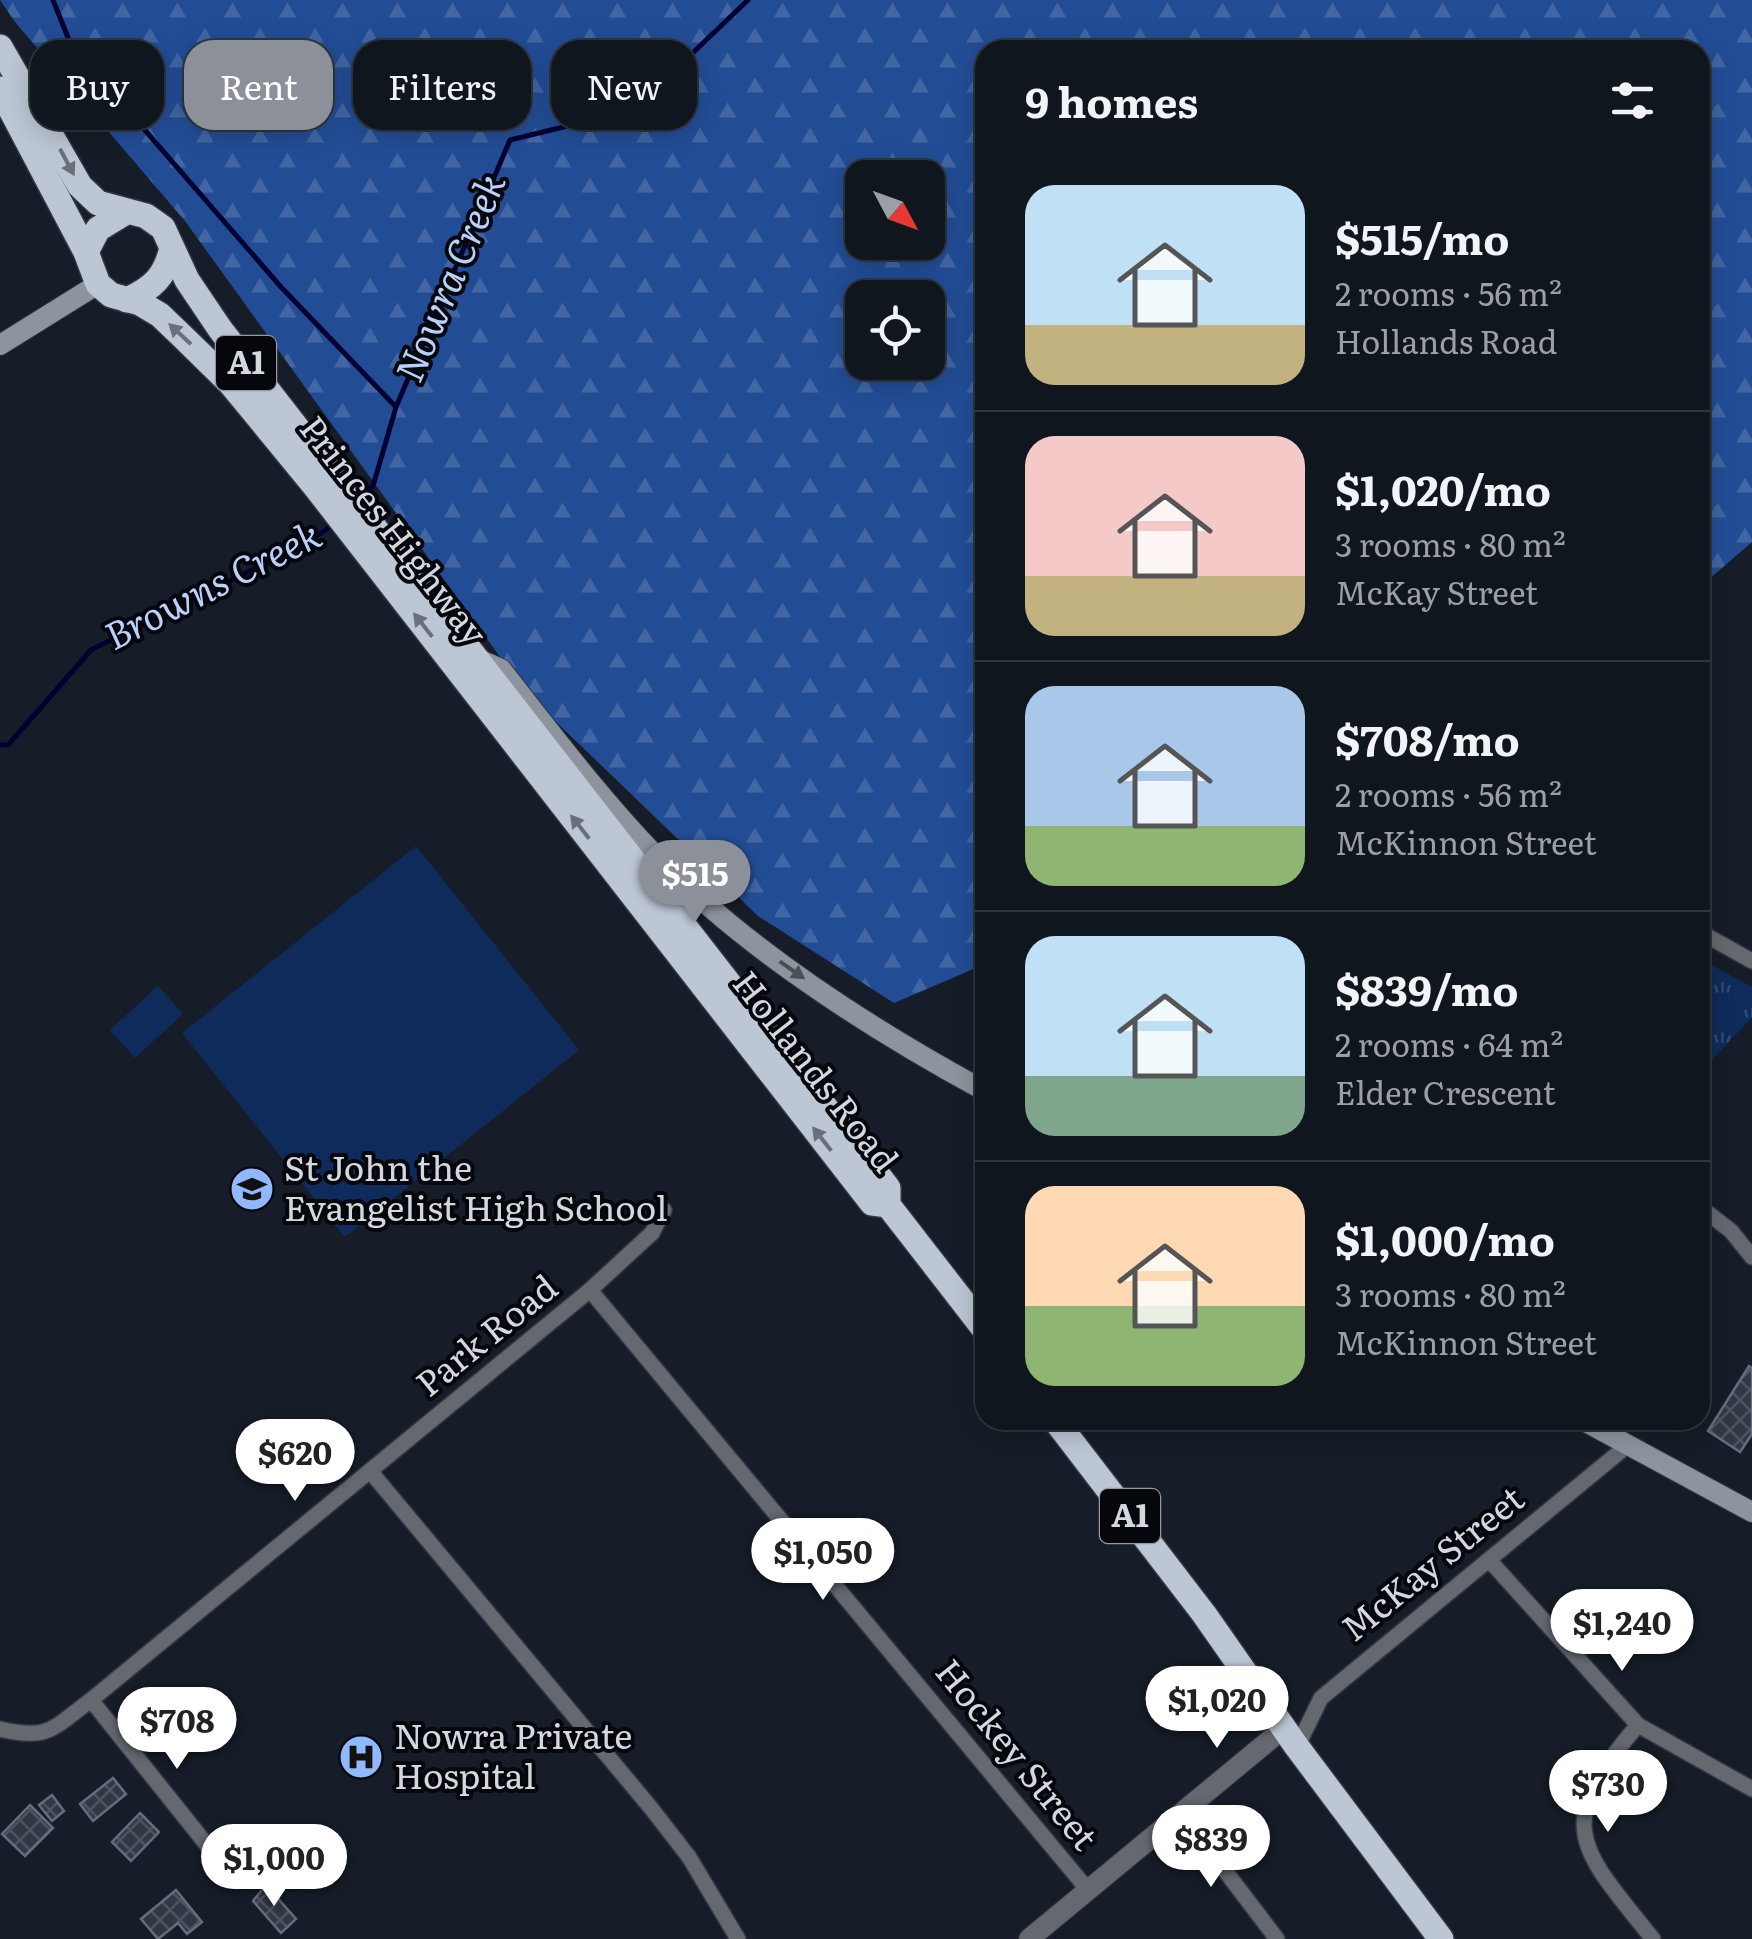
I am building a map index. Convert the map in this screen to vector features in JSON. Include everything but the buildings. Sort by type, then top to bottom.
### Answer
[{"type":"highway","name":"A1","points":[[0,47],[80,186],[98,203],[155,222],[163,228],[172,248]]},
{"type":"highway","points":[[0,89],[86,252],[98,284]]},
{"type":"highway","points":[[86,252],[98,229],[126,212]]},
{"type":"highway","points":[[127,300],[158,282],[168,266],[172,248]]},
{"type":"highway","name":"Princes Highway","points":[[172,248],[201,304],[322,478],[383,556],[472,688]]},
{"type":"highway","name":"A1","points":[[98,284],[111,295],[127,300]]},
{"type":"highway","name":"Princes Highway","points":[[127,300],[160,315],[322,478]]},
{"type":"highway","name":"Princes Highway","points":[[383,556],[476,658]]},
{"type":"highway","name":"Hollands Road","points":[[476,658],[888,1188],[888,1206],[975,1317]]},
{"type":"highway","name":"Hollands Road","points":[[472,688],[872,1203],[888,1206]]},
{"type":"highway","name":"A1","points":[[1063,1430],[1204,1614],[1440,1939]]},
{"type":"main road","points":[[0,344],[98,284]]},
{"type":"main road","points":[[476,658],[501,669],[603,799],[659,860],[727,920],[780,962],[900,1042],[975,1085]]},
{"type":"main road","points":[[1600,1430],[1752,1512]]},
{"type":"street","points":[[1710,937],[1752,960]]},
{"type":"street","name":"Park Road","points":[[0,1729],[38,1735],[91,1700],[590,1290],[652,1233],[664,1210]]},
{"type":"street","points":[[1710,1215],[1731,1231],[1752,1257]]},
{"type":"street","name":"Hockey Street","points":[[590,1290],[1088,1890]]},
{"type":"street","name":"McKay Street","points":[[1029,1939],[1181,1813],[1291,1738],[1321,1698],[1628,1445]]},
{"type":"street","points":[[370,1471],[651,1808],[689,1857],[738,1939]]},
{"type":"street","points":[[1490,1561],[1638,1725],[1752,1789]]},
{"type":"street","points":[[91,1700],[206,1845],[220,1871]]},
{"type":"street","points":[[1638,1725],[1611,1756],[1594,1784],[1583,1816],[1586,1847],[1600,1875],[1653,1939]]},
{"type":"street","points":[[1181,1813],[1277,1939]]},
{"type":"green space","points":[[0,0],[1752,0],[1752,542],[1710,578],[1710,40],[975,40],[975,968],[894,1003],[758,916],[526,693],[185,221],[107,130],[164,130],[164,40],[30,40]]},
{"type":"green space","points":[[416,846],[579,1050],[345,1237],[182,1033]]},
{"type":"green space","points":[[1710,964],[1752,987],[1752,1017],[1710,1062]]},
{"type":"green space","points":[[158,986],[183,1014],[135,1058],[110,1030]]},
{"type":"waterway","name":"Nowra Creek","points":[[53,0],[71,45],[281,287],[396,407],[510,140],[633,110],[748,0]]},
{"type":"waterway","name":"Browns Creek","points":[[362,496],[373,486],[396,407]]},
{"type":"waterway","name":"Browns Creek","points":[[0,745],[8,745],[91,650],[304,544],[333,525]]},
{"type":"place","name":"St John the Evangelist High School","points":[[252,1189]]},
{"type":"place","name":"Nowra Private Hospital","points":[[361,1757]]}]
